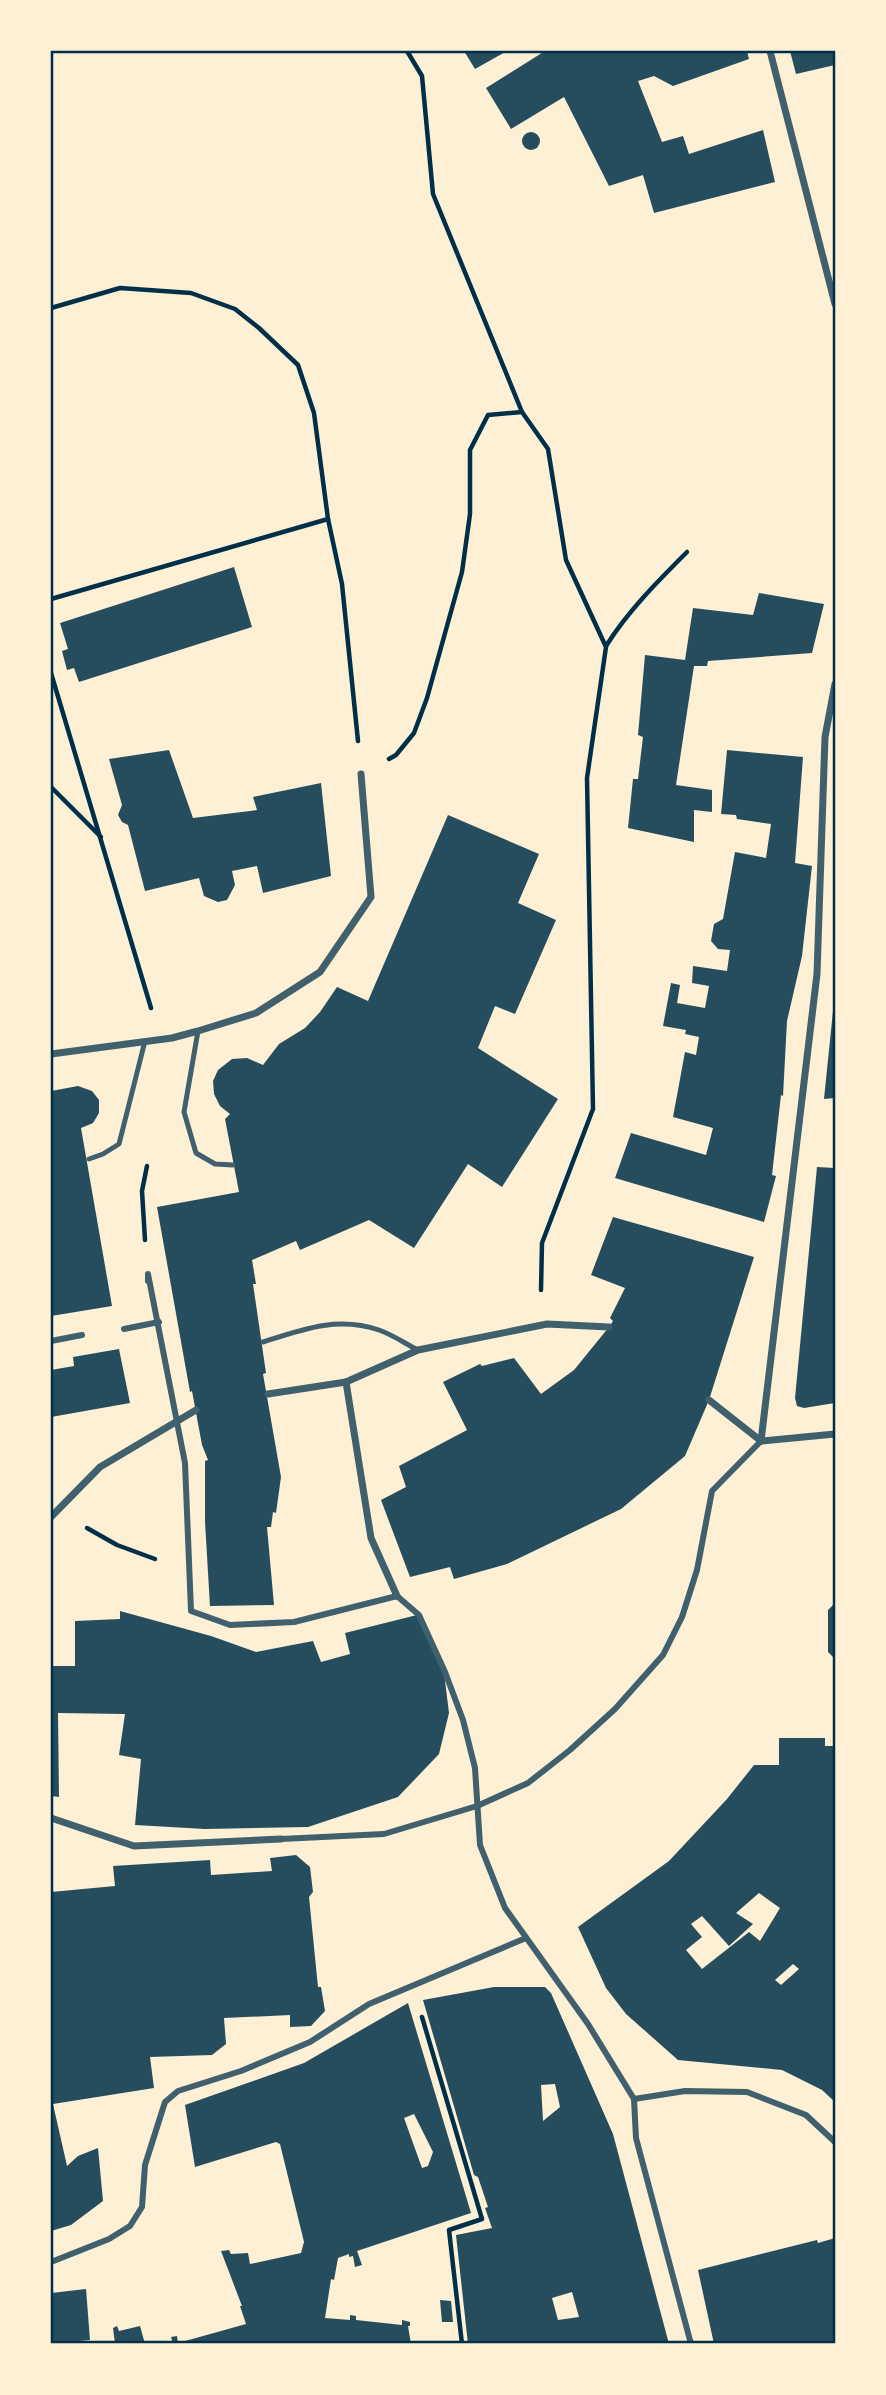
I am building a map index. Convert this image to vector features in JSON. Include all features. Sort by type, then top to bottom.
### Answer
[{"type":"street","points":[[770,51],[835,304]]},
{"type":"street","points":[[51,1818],[134,1846],[384,1834],[478,1806],[528,1783],[615,1709],[663,1655],[682,1617],[697,1570],[712,1491],[761,1441],[817,974],[825,737],[835,684]]},
{"type":"street","points":[[51,1054],[198,1031],[256,1013],[320,972],[371,897],[361,774]]},
{"type":"street","points":[[148,1281],[148,1274],[185,1463],[191,1611],[230,1625],[294,1622],[397,1596]]},
{"type":"street","points":[[124,1329],[159,1322]]},
{"type":"street","points":[[268,1394],[346,1382],[418,1350],[547,1324],[609,1327]]},
{"type":"street","points":[[51,1341],[82,1335]]},
{"type":"street","points":[[346,1382],[371,1538],[397,1596],[419,1615],[463,1720],[475,1768],[480,1845],[505,1908],[588,2024],[634,2099],[636,2138],[691,2344]]},
{"type":"street","points":[[709,1400],[761,1441],[835,1434]]},
{"type":"street","points":[[54,1515],[100,1467],[196,1410]]},
{"type":"street","points":[[51,2262],[109,2239],[130,2226],[142,2207],[145,2165],[165,2102],[178,2091],[241,2071],[310,2042],[369,2004],[526,1938]]},
{"type":"street","points":[[634,2099],[685,2091],[747,2092],[806,2115],[835,2142]]},
{"type":"lane","points":[[198,1031],[184,1112],[196,1153],[215,1164],[233,1165]]},
{"type":"lane","points":[[89,1159],[119,1144],[145,1041]]},
{"type":"lane","points":[[263,1342],[309,1327],[342,1322],[379,1330],[418,1350]]},
{"type":"path","points":[[407,51],[422,76],[433,194],[523,412],[548,449],[566,560],[606,647]]},
{"type":"path","points":[[51,309],[120,288],[191,293],[235,309],[298,365],[314,413],[328,519],[342,584],[361,774],[396,755],[414,733],[427,698],[462,572],[470,514],[470,450],[488,415],[523,412]]},
{"type":"path","points":[[51,600],[328,519]]},
{"type":"path","points":[[547,1324],[540,1281],[542,1243],[593,1109],[587,778],[606,647],[617,629],[651,588],[687,552]]},
{"type":"path","points":[[51,673],[160,1039]]},
{"type":"path","points":[[51,787],[102,838]]},
{"type":"path","points":[[147,1165],[142,1191],[148,1281]]},
{"type":"path","points":[[54,1515],[117,1545],[189,1572]]},
{"type":"path","points":[[413,1986],[482,2219],[449,2230],[462,2344]]},
{"type":"building","points":[[464,51],[507,51],[475,69]]},
{"type":"building","points":[[545,51],[747,51],[749,59],[673,86],[654,76],[638,81],[662,142],[683,136],[689,154],[763,130],[775,182],[654,213],[643,175],[609,186],[564,97],[511,129],[486,88]]},
{"type":"building","points":[[790,51],[835,51],[835,65],[796,74]]},
{"type":"building","points":[[527,132],[535,132],[540,141],[538,148],[527,150],[522,145],[522,137]]},
{"type":"building","points":[[234,567],[252,627],[79,682],[74,668],[67,670],[62,651],[68,649],[60,623]]},
{"type":"building","points":[[759,593],[824,604],[812,653],[708,661],[707,666],[694,666],[676,785],[712,790],[712,812],[694,810],[694,842],[628,828],[633,779],[638,779],[643,737],[638,735],[645,655],[685,660],[693,608],[753,615]]},
{"type":"building","points":[[169,750],[193,818],[257,810],[253,797],[321,783],[331,876],[263,893],[257,866],[232,871],[235,885],[227,900],[218,902],[204,896],[199,878],[145,891],[128,825],[122,822],[118,815],[122,805],[109,759]]},
{"type":"building","points":[[727,750],[803,757],[795,863],[812,866],[802,956],[787,1021],[783,1096],[781,1095],[772,1175],[776,1176],[764,1222],[615,1178],[631,1133],[706,1155],[713,1128],[673,1117],[685,1052],[696,1055],[699,1037],[685,1034],[686,1030],[663,1026],[671,983],[680,985],[677,1003],[705,1008],[709,986],[692,983],[693,966],[727,971],[730,950],[718,949],[711,941],[714,924],[723,919],[735,852],[766,858],[771,824],[721,814]]},
{"type":"building","points":[[448,815],[539,854],[518,903],[556,920],[515,1014],[495,1006],[478,1048],[558,1099],[502,1187],[468,1164],[414,1248],[369,1220],[300,1250],[296,1241],[252,1260],[266,1373],[263,1374],[281,1477],[276,1513],[273,1512],[271,1527],[267,1527],[274,1605],[210,1606],[205,1522],[205,1461],[208,1460],[202,1445],[192,1391],[190,1392],[157,1207],[239,1192],[225,1119],[230,1114],[220,1106],[214,1094],[213,1081],[218,1070],[232,1059],[247,1058],[263,1065],[279,1044],[305,1028],[337,987],[368,1001]]},
{"type":"building","points":[[833,1011],[835,1098],[824,1099]]},
{"type":"building","points":[[78,1086],[92,1091],[99,1100],[99,1113],[93,1123],[81,1128],[112,1306],[51,1316],[51,1091]]},
{"type":"building","points":[[817,1167],[835,1168],[835,1403],[804,1408],[797,1406],[795,1398]]},
{"type":"building","points":[[613,1217],[754,1257],[709,1400],[685,1456],[621,1509],[507,1564],[454,1579],[450,1567],[410,1577],[381,1500],[406,1487],[399,1466],[467,1430],[443,1382],[480,1364],[482,1366],[514,1358],[541,1394],[574,1370],[613,1321],[610,1318],[625,1288],[591,1275]]},
{"type":"building","points":[[119,1349],[130,1403],[51,1417],[51,1370],[74,1366],[73,1357]]},
{"type":"building","points":[[835,1603],[835,1659],[828,1652],[828,1610]]},
{"type":"building","points":[[120,1611],[211,1636],[256,1652],[313,1641],[321,1662],[350,1654],[345,1633],[417,1615],[444,1673],[449,1713],[439,1754],[398,1797],[308,1827],[205,1829],[135,1825],[141,1759],[119,1755],[125,1714],[58,1713],[59,1797],[51,1796],[51,1666],[75,1666],[75,1621],[120,1619]]},
{"type":"building","points":[[779,1738],[825,1738],[825,1746],[835,1746],[835,2102],[822,2090],[782,2070],[678,2060],[626,2014],[606,1988],[578,1927],[669,1861],[727,1799],[754,1765],[779,1765]],"holes":[[[759,1893],[780,1908],[760,1941],[749,1932],[702,1969],[686,1950],[702,1937],[691,1924],[702,1916],[729,1946],[753,1924],[736,1913]],[[793,1964],[799,1969],[781,1985],[775,1980]]]},
{"type":"building","points":[[296,1855],[310,1867],[313,1892],[309,1897],[318,1987],[321,1987],[325,2011],[311,2026],[290,2027],[290,2015],[224,2018],[226,2044],[212,2055],[150,2057],[154,2088],[53,2104],[67,2166],[78,2156],[98,2148],[103,2201],[71,2225],[51,2231],[51,1892],[115,1886],[113,1866],[210,1860],[211,1875],[272,1871],[270,1858]]},
{"type":"building","points":[[494,1987],[545,1987],[551,1993],[613,2134],[669,2344],[468,2344],[456,2235],[492,2228],[485,2208],[488,2207],[478,2177],[474,2175],[423,2000]],"holes":[[[555,2084],[560,2107],[543,2121],[541,2085]],[[572,2292],[579,2317],[558,2320],[552,2298]]]},
{"type":"building","points":[[408,2003],[471,2213],[357,2251],[362,2265],[355,2267],[353,2256],[349,2257],[349,2254],[338,2258],[334,2280],[331,2279],[325,2318],[350,2320],[350,2315],[356,2316],[356,2320],[402,2325],[402,2320],[410,2322],[408,2326],[411,2344],[173,2344],[171,2337],[177,2336],[178,2343],[246,2324],[221,2251],[229,2250],[231,2254],[248,2253],[250,2264],[301,2253],[304,2242],[280,2144],[276,2142],[195,2167],[185,2105],[304,2063]],"holes":[[[414,2114],[433,2152],[428,2166],[422,2168],[404,2118]]]},
{"type":"building","points":[[835,2238],[835,2343],[714,2344],[698,2270],[817,2240],[818,2243]]},
{"type":"building","points":[[86,2289],[90,2340],[51,2344],[51,2293]]},
{"type":"building","points":[[440,2300],[451,2301],[453,2322],[442,2322]]},
{"type":"building","points":[[117,2326],[119,2331],[140,2326],[145,2344],[115,2344],[113,2328]]}]
